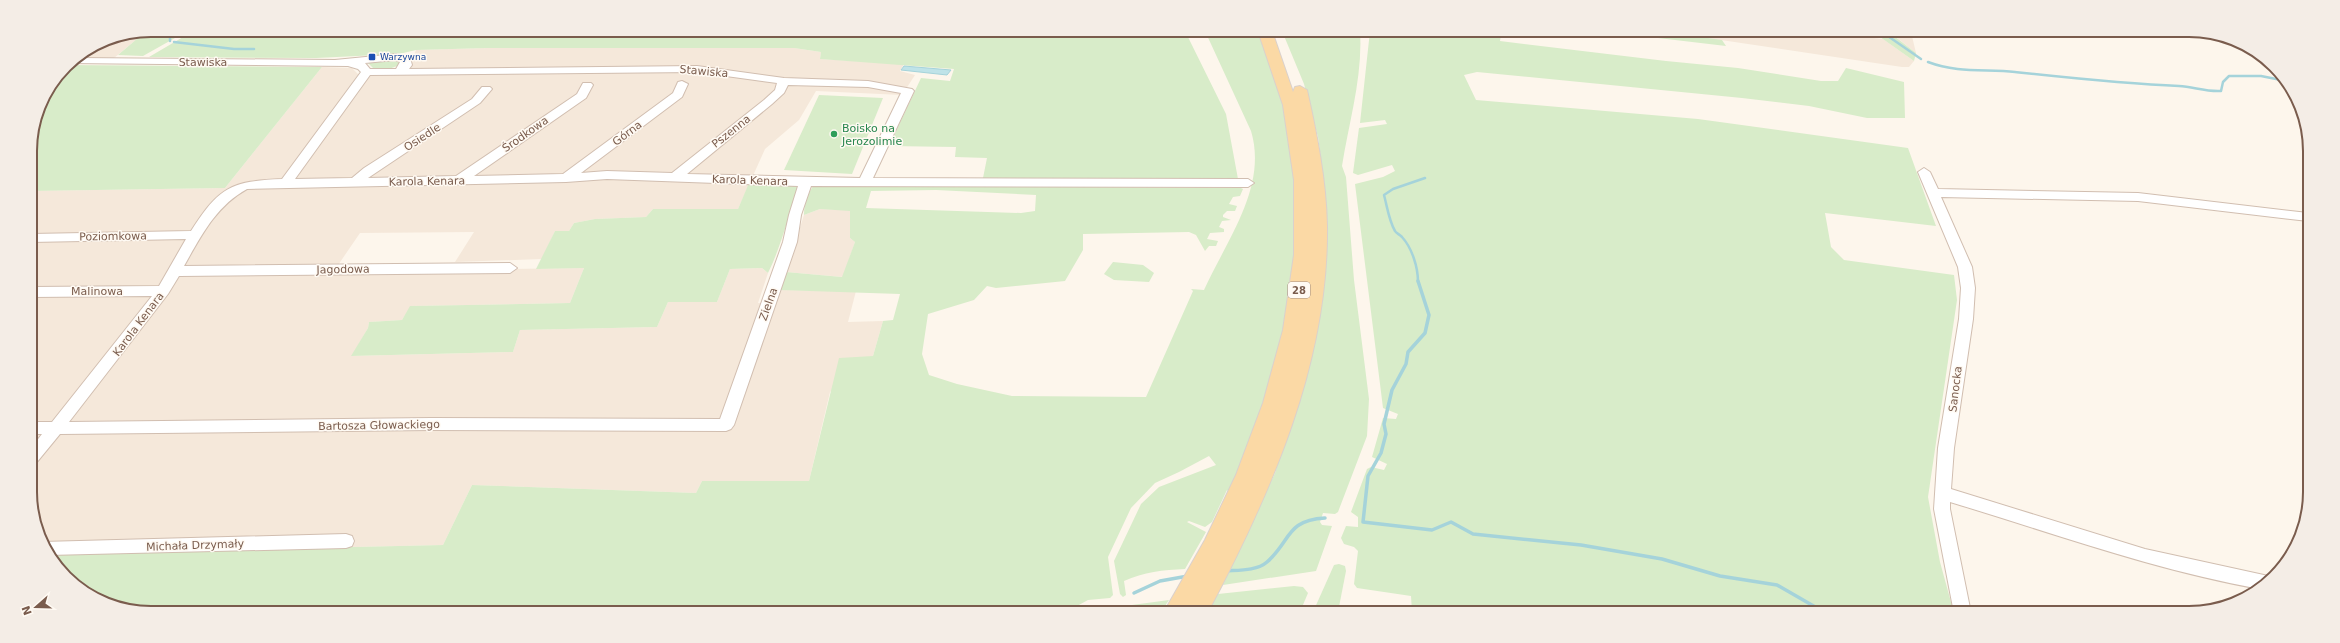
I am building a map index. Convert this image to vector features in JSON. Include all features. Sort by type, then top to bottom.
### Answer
[{"type":"main road","name":"28","points":[[1198,606],[1225,541],[1276,393],[1292,332],[1302,270],[1305,210],[1301,154],[1287,89],[1267,37]]},
{"type":"main road","name":"28","points":[[1179,606],[1225,541],[1266,470],[1292,397],[1305,348],[1316,276],[1318,200],[1311,137],[1296,78],[1279,37]]},
{"type":"street","name":"Stawiska","points":[[82,61],[334,63],[402,58],[406,60],[406,65],[399,72]]},
{"type":"street","name":"Stawiska","points":[[334,63],[362,66],[367,72],[517,72],[697,68],[784,81],[868,84],[908,91],[895,122],[865,181]]},
{"type":"street","points":[[286,183],[367,72]]},
{"type":"street","name":"Pszenna","points":[[675,177],[768,102],[780,91],[784,81]]},
{"type":"street","name":"Górna","points":[[566,178],[678,95],[682,84]]},
{"type":"street","name":"Środkowa","points":[[459,180],[582,96],[587,85]]},
{"type":"street","name":"Osiedle","points":[[355,182],[368,171],[476,102],[486,89]]},
{"type":"street","name":"Sanocka","points":[[1924,172],[1965,266],[1968,288],[1966,319],[1946,448],[1942,509],[1962,606]]},
{"type":"street","name":"Karola Kenara","points":[[56,428],[164,291],[177,271],[195,235],[218,205],[236,189],[245,186],[286,183],[566,178],[607,175],[806,182],[918,181],[1248,183]]},
{"type":"street","name":"Zielna","points":[[726,425],[790,242],[795,215],[806,182]]},
{"type":"street","points":[[1934,193],[2138,197],[2303,215]]},
{"type":"street","name":"Poziomkowa","points":[[37,238],[195,235]]},
{"type":"street","name":"Jagodowa","points":[[177,271],[510,268]]},
{"type":"street","name":"Malinowa","points":[[37,292],[164,291]]},
{"type":"street","name":"Bartosza Głowackiego","points":[[37,428],[431,424],[726,425]]},
{"type":"street","points":[[37,452],[56,428]]},
{"type":"street","points":[[1943,493],[2161,561],[2208,573],[2259,581]]},
{"type":"street","name":"Michała Drzymały","points":[[51,548],[346,541]]},
{"type":"shaded area","points":[[143,37],[156,37],[138,38],[114,58],[85,59],[94,52],[121,41]]},
{"type":"shaded area","points":[[1701,37],[1866,37],[1883,39],[1914,61],[1909,67]]},
{"type":"shaded area","points":[[1896,37],[1912,37],[1916,53]]},
{"type":"shaded area","points":[[488,48],[794,48],[821,52],[820,59],[904,64],[900,71],[915,75],[902,95],[816,91],[799,120],[765,149],[738,209],[653,209],[646,217],[595,219],[574,223],[569,231],[555,231],[542,259],[455,262],[474,232],[360,233],[334,271],[584,268],[570,303],[411,306],[402,320],[369,322],[368,328],[352,356],[513,352],[520,330],[657,327],[668,302],[717,302],[730,269],[762,268],[768,273],[758,303],[774,303],[779,290],[856,291],[848,322],[883,321],[873,356],[830,392],[809,481],[702,481],[696,493],[472,485],[443,545],[91,553],[54,552],[41,522],[37,500],[37,191],[225,188],[322,67],[352,68],[359,75],[406,75],[416,50]]},
{"type":"shaded area","points":[[820,209],[851,210],[850,238],[855,242],[843,277],[786,272],[804,215]]},
{"type":"green space","points":[[175,37],[143,56],[118,55],[138,38]]},
{"type":"green space","points":[[183,37],[1188,37],[1226,114],[1238,179],[983,178],[987,158],[955,157],[956,147],[889,146],[921,78],[950,81],[954,69],[820,59],[821,52],[794,48],[488,48],[416,50],[399,54],[316,58],[149,57]]},
{"type":"green space","points":[[1208,37],[1260,37],[1277,83],[1287,114],[1294,145],[1298,178],[1299,211],[1294,280],[1281,346],[1273,376],[1230,493],[1227,490],[1212,522],[1205,527],[1189,521],[1187,522],[1206,532],[1185,569],[1154,572],[1139,575],[1124,581],[1126,595],[1123,597],[1120,594],[1114,561],[1141,504],[1159,487],[1216,465],[1209,456],[1155,483],[1131,508],[1108,557],[1113,595],[1110,598],[1088,600],[1077,606],[151,606],[129,604],[114,600],[94,591],[70,573],[54,552],[91,553],[443,545],[472,485],[696,493],[702,481],[809,481],[839,358],[873,356],[883,321],[893,320],[900,294],[779,290],[786,272],[842,277],[855,242],[850,238],[850,211],[820,209],[804,215],[806,199],[814,185],[1243,189],[1240,196],[1233,197],[1229,204],[1237,206],[1235,211],[1227,211],[1223,215],[1223,217],[1231,220],[1222,221],[1219,227],[1224,229],[1224,232],[1210,233],[1207,239],[1218,241],[1216,246],[1209,246],[1205,251],[1196,235],[1189,232],[1083,234],[1083,250],[1065,281],[996,288],[987,286],[974,300],[928,314],[922,354],[929,375],[957,384],[1012,396],[1146,397],[1193,291],[1191,289],[1204,290],[1242,213],[1254,173],[1255,152],[1251,131]],"holes":[[[936,190],[1036,195],[1035,211],[1021,213],[866,208],[871,191]]]},
{"type":"green space","points":[[1284,37],[1360,37],[1359,65],[1355,99],[1342,166],[1346,177],[1354,280],[1369,399],[1367,436],[1338,512],[1335,514],[1323,513],[1320,522],[1322,525],[1332,526],[1316,571],[1223,585],[1275,473],[1304,383],[1326,227],[1325,188],[1318,137],[1304,84]]},
{"type":"green space","points":[[1369,37],[1501,37],[1500,41],[1738,68],[1821,81],[1838,81],[1846,68],[1904,82],[1905,118],[1867,118],[1809,106],[1742,98],[1477,72],[1464,75],[1476,100],[1698,119],[1908,148],[1936,226],[1825,213],[1831,247],[1844,260],[1954,275],[1957,300],[1928,497],[1940,562],[1952,606],[1412,606],[1411,596],[1357,588],[1354,584],[1358,551],[1354,547],[1344,544],[1341,538],[1346,526],[1358,527],[1358,517],[1351,512],[1367,469],[1371,467],[1384,470],[1387,464],[1372,457],[1383,418],[1396,419],[1398,414],[1383,408],[1355,184],[1383,177],[1395,171],[1392,165],[1358,175],[1353,173],[1359,128],[1387,124],[1385,120],[1360,123]]},
{"type":"green space","points":[[1650,37],[1701,37],[1722,40],[1726,46]]},
{"type":"green space","points":[[1880,37],[1895,37],[1916,53],[1914,61]]},
{"type":"green space","points":[[396,59],[401,62],[400,65],[386,70],[374,69],[367,62]]},
{"type":"green space","points":[[76,65],[322,67],[225,188],[37,191],[37,143],[39,129],[52,94],[70,70]]},
{"type":"green space","name":"Boisko na Jerozolimie","points":[[819,95],[883,98],[852,174],[784,170]]},
{"type":"green space","points":[[749,183],[795,185],[800,189],[768,273],[762,268],[730,269],[717,302],[668,302],[657,327],[520,330],[513,352],[351,356],[368,328],[369,322],[402,320],[410,306],[570,303],[584,268],[536,269],[555,231],[569,231],[574,223],[595,219],[646,217],[653,209],[738,209]]},
{"type":"green space","points":[[1113,262],[1143,265],[1154,273],[1149,282],[1114,280],[1104,274]]},
{"type":"green space","points":[[1339,564],[1345,566],[1346,571],[1339,606],[1316,606],[1334,565]]},
{"type":"green space","points":[[1294,586],[1303,587],[1308,593],[1303,606],[1211,606],[1218,594]]},
{"type":"green space","points":[[1169,600],[1165,606],[1132,605]]},
{"type":"water","points":[[904,66],[951,70],[947,75],[901,70]]},
{"type":"waterway","points":[[1889,37],[1921,59]]},
{"type":"waterway","points":[[174,42],[234,49],[254,49]]},
{"type":"waterway","points":[[1928,62],[1950,68],[2179,86],[2216,91],[2221,91],[2223,82],[2229,76],[2261,76],[2277,79]]},
{"type":"waterway","points":[[1418,281],[1416,264],[1406,241],[1395,232],[1384,195],[1393,189],[1425,178]]},
{"type":"waterway","points":[[1418,281],[1429,315],[1425,333],[1408,352],[1406,364],[1392,390],[1384,424],[1386,434],[1381,453],[1368,476],[1363,522],[1432,530],[1451,522],[1473,534],[1581,545],[1662,559],[1720,576],[1777,585],[1814,606]]},
{"type":"waterway","points":[[1225,571],[1247,570],[1263,565],[1275,554],[1296,527],[1312,520],[1325,518]]},
{"type":"waterway","points":[[1134,593],[1160,581],[1188,576]]},
{"type":"place","name":"Warzywna","points":[[372,57]]},
{"type":"place","name":"Boisko na Jerozolimie","points":[[834,134]]}]
